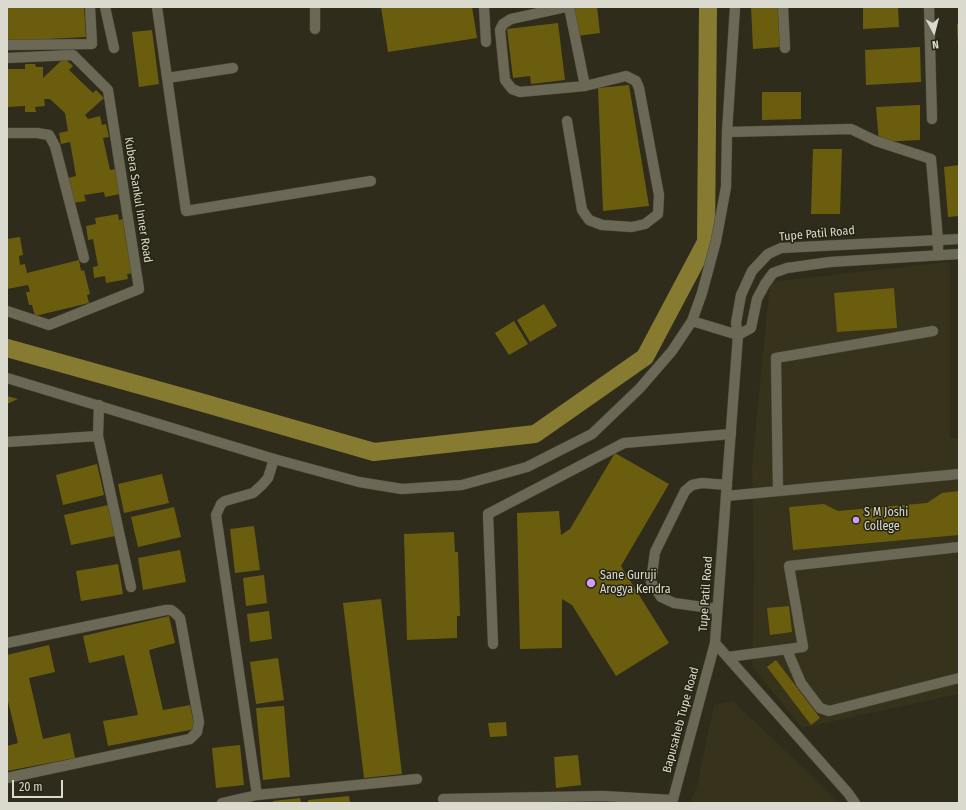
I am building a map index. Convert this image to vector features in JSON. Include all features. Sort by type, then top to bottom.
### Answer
[{"type":"street","points":[[7,45],[92,44],[90,7]]},
{"type":"street","points":[[106,7],[114,48]]},
{"type":"street","points":[[157,7],[186,211],[370,181]]},
{"type":"street","points":[[315,7],[316,29]]},
{"type":"street","points":[[484,7],[486,42]]},
{"type":"street","points":[[566,121],[582,210],[589,220],[602,225],[632,226],[645,224],[658,214],[659,195],[639,88],[636,81],[626,76],[585,86],[520,92],[512,89],[505,80],[500,30],[503,24],[511,19],[568,7],[585,86]]},
{"type":"street","points":[[7,378],[274,459],[359,482],[402,489],[462,485],[527,467],[592,434],[640,388],[672,351],[692,321],[702,292],[716,241],[726,187],[735,7]]},
{"type":"street","points":[[783,7],[785,48]]},
{"type":"street","points":[[929,7],[932,119]]},
{"type":"street","name":"Kubera Sankul Inner Road","points":[[7,58],[74,55],[108,90],[139,289],[49,325],[7,311]]},
{"type":"street","points":[[167,78],[233,68]]},
{"type":"street","points":[[728,132],[851,129],[876,142],[932,159],[938,256]]},
{"type":"street","points":[[7,133],[37,132],[49,135],[55,146],[84,258]]},
{"type":"street","name":"Tupe Patil Road","points":[[855,803],[848,793],[715,643],[738,335],[736,323],[741,295],[752,271],[768,254],[781,248],[959,239]]},
{"type":"street","points":[[842,245],[842,262]]},
{"type":"street","points":[[692,321],[738,335],[750,328],[757,300],[772,274],[787,268],[842,262],[959,254]]},
{"type":"street","points":[[760,262],[772,274]]},
{"type":"street","points":[[778,492],[776,358],[934,331]]},
{"type":"street","points":[[99,405],[98,436],[131,588]]},
{"type":"street","points":[[493,644],[488,514],[624,443],[731,434]]},
{"type":"street","points":[[7,442],[98,436]]},
{"type":"street","points":[[257,795],[216,514],[218,508],[224,501],[253,492],[262,485],[268,478],[274,459]]},
{"type":"street","points":[[726,496],[959,474]]},
{"type":"street","points":[[717,609],[674,603],[661,597],[651,582],[655,552],[685,491],[692,484],[702,483],[727,485]]},
{"type":"street","points":[[728,657],[803,647],[789,566],[959,547]]},
{"type":"street","points":[[7,643],[171,610],[175,612],[182,623],[199,722],[197,732],[190,739],[7,778]]},
{"type":"street","name":"Bapusaheb Tupe Road","points":[[672,801],[715,643]]},
{"type":"street","points":[[787,650],[801,683],[820,708],[829,711],[959,678]]},
{"type":"street","points":[[222,803],[257,795],[417,778]]},
{"type":"street","points":[[443,799],[603,796],[672,801]]},
{"type":"shaded area","name":"S M Joshi College","points":[[950,262],[950,438],[959,438],[959,694],[802,728],[752,666],[754,574],[752,466],[770,282]]},
{"type":"shaded area","points":[[733,701],[826,789],[838,803],[690,803],[696,789],[714,705]]},
{"type":"building","points":[[7,7],[84,7],[86,37],[7,41]]},
{"type":"building","points":[[381,7],[472,7],[477,38],[388,52]]},
{"type":"building","points":[[574,7],[597,7],[600,33],[577,36]]},
{"type":"building","points":[[751,7],[778,7],[780,47],[753,49]]},
{"type":"building","points":[[863,7],[898,7],[899,27],[863,29]]},
{"type":"building","points":[[558,23],[565,80],[531,84],[530,76],[513,78],[507,29]]},
{"type":"building","points":[[957,24],[959,24],[959,46],[958,46]]},
{"type":"building","points":[[152,30],[159,84],[139,87],[132,32]]},
{"type":"building","points":[[920,47],[921,82],[866,85],[865,50]]},
{"type":"building","points":[[64,58],[73,66],[69,70],[93,93],[96,90],[104,98],[85,115],[88,119],[100,116],[102,125],[106,124],[109,137],[103,138],[110,170],[115,169],[120,194],[105,197],[104,192],[84,195],[86,201],[73,203],[68,178],[76,176],[70,142],[61,144],[59,133],[68,131],[65,113],[50,99],[44,99],[45,106],[35,107],[36,112],[25,112],[25,106],[7,107],[7,69],[25,69],[25,64],[35,64],[36,67],[43,67],[43,78]]},
{"type":"building","points":[[629,85],[649,206],[603,211],[598,88]]},
{"type":"building","points":[[762,92],[801,92],[801,119],[762,120]]},
{"type":"building","points":[[920,105],[920,140],[879,142],[876,107]]},
{"type":"building","points":[[813,149],[842,149],[840,214],[811,214]]},
{"type":"building","points":[[959,165],[959,216],[948,217],[944,167]]},
{"type":"building","points":[[118,214],[119,220],[127,218],[128,228],[124,228],[130,263],[134,262],[135,273],[127,274],[128,279],[106,283],[105,276],[94,278],[93,267],[98,266],[93,239],[88,240],[86,226],[96,224],[95,218]]},
{"type":"building","points":[[20,237],[23,255],[19,256],[20,265],[25,264],[27,273],[79,260],[81,271],[84,270],[90,294],[87,295],[89,303],[35,316],[32,305],[29,305],[26,292],[30,292],[28,285],[7,289],[7,239]]},
{"type":"building","points":[[894,288],[897,328],[837,332],[834,293]]},
{"type":"building","points":[[544,304],[557,326],[530,342],[517,320]]},
{"type":"building","points":[[514,321],[528,344],[509,355],[495,333]]},
{"type":"building","points":[[7,396],[18,399],[7,404]]},
{"type":"building","points":[[615,453],[669,484],[621,566],[669,643],[616,676],[572,605],[562,599],[562,648],[520,649],[517,513],[559,511],[561,535],[570,529]]},
{"type":"building","points":[[97,464],[104,495],[63,505],[56,475]]},
{"type":"building","points":[[162,474],[169,503],[124,513],[118,484]]},
{"type":"building","points":[[959,491],[959,535],[793,550],[789,507],[824,504],[838,511],[927,503],[942,493]]},
{"type":"building","points":[[108,505],[115,536],[71,545],[64,515]]},
{"type":"building","points":[[174,507],[181,537],[138,547],[131,517]]},
{"type":"building","points":[[254,526],[260,570],[235,573],[230,529]]},
{"type":"building","points":[[454,532],[455,552],[458,552],[460,616],[457,616],[457,638],[407,640],[404,534]]},
{"type":"building","points":[[180,550],[186,582],[143,590],[138,558]]},
{"type":"building","points":[[118,564],[123,594],[81,601],[76,571]]},
{"type":"building","points":[[264,575],[267,603],[246,606],[243,578]]},
{"type":"building","points":[[381,599],[402,774],[364,778],[343,603]]},
{"type":"building","points":[[789,606],[792,632],[770,635],[767,608]]},
{"type":"building","points":[[269,611],[272,639],[250,642],[247,614]]},
{"type":"building","points":[[169,616],[175,643],[149,650],[163,710],[190,705],[195,729],[108,746],[103,721],[138,715],[124,655],[89,663],[83,636]]},
{"type":"building","points":[[49,645],[55,672],[29,678],[43,739],[70,733],[75,758],[7,771],[7,746],[18,743],[7,697],[7,655]]},
{"type":"building","points":[[278,658],[284,700],[256,704],[250,662]]},
{"type":"building","points":[[776,660],[820,718],[811,725],[767,667]]},
{"type":"building","points":[[284,706],[290,777],[263,780],[256,708]]},
{"type":"building","points":[[506,722],[507,736],[490,737],[488,723]]},
{"type":"building","points":[[240,745],[244,785],[216,788],[212,748]]},
{"type":"building","points":[[578,755],[581,785],[556,788],[554,757]]},
{"type":"building","points":[[349,796],[350,803],[308,803],[308,800]]},
{"type":"building","points":[[300,798],[301,803],[273,803],[273,801]]},
{"type":"waterway","points":[[7,348],[374,452],[535,434],[645,357],[706,242],[708,7]]},
{"type":"place","name":"S M Joshi College","points":[[856,520]]},
{"type":"place","name":"Sane Guruji Arogya Kendra","points":[[591,583]]}]
